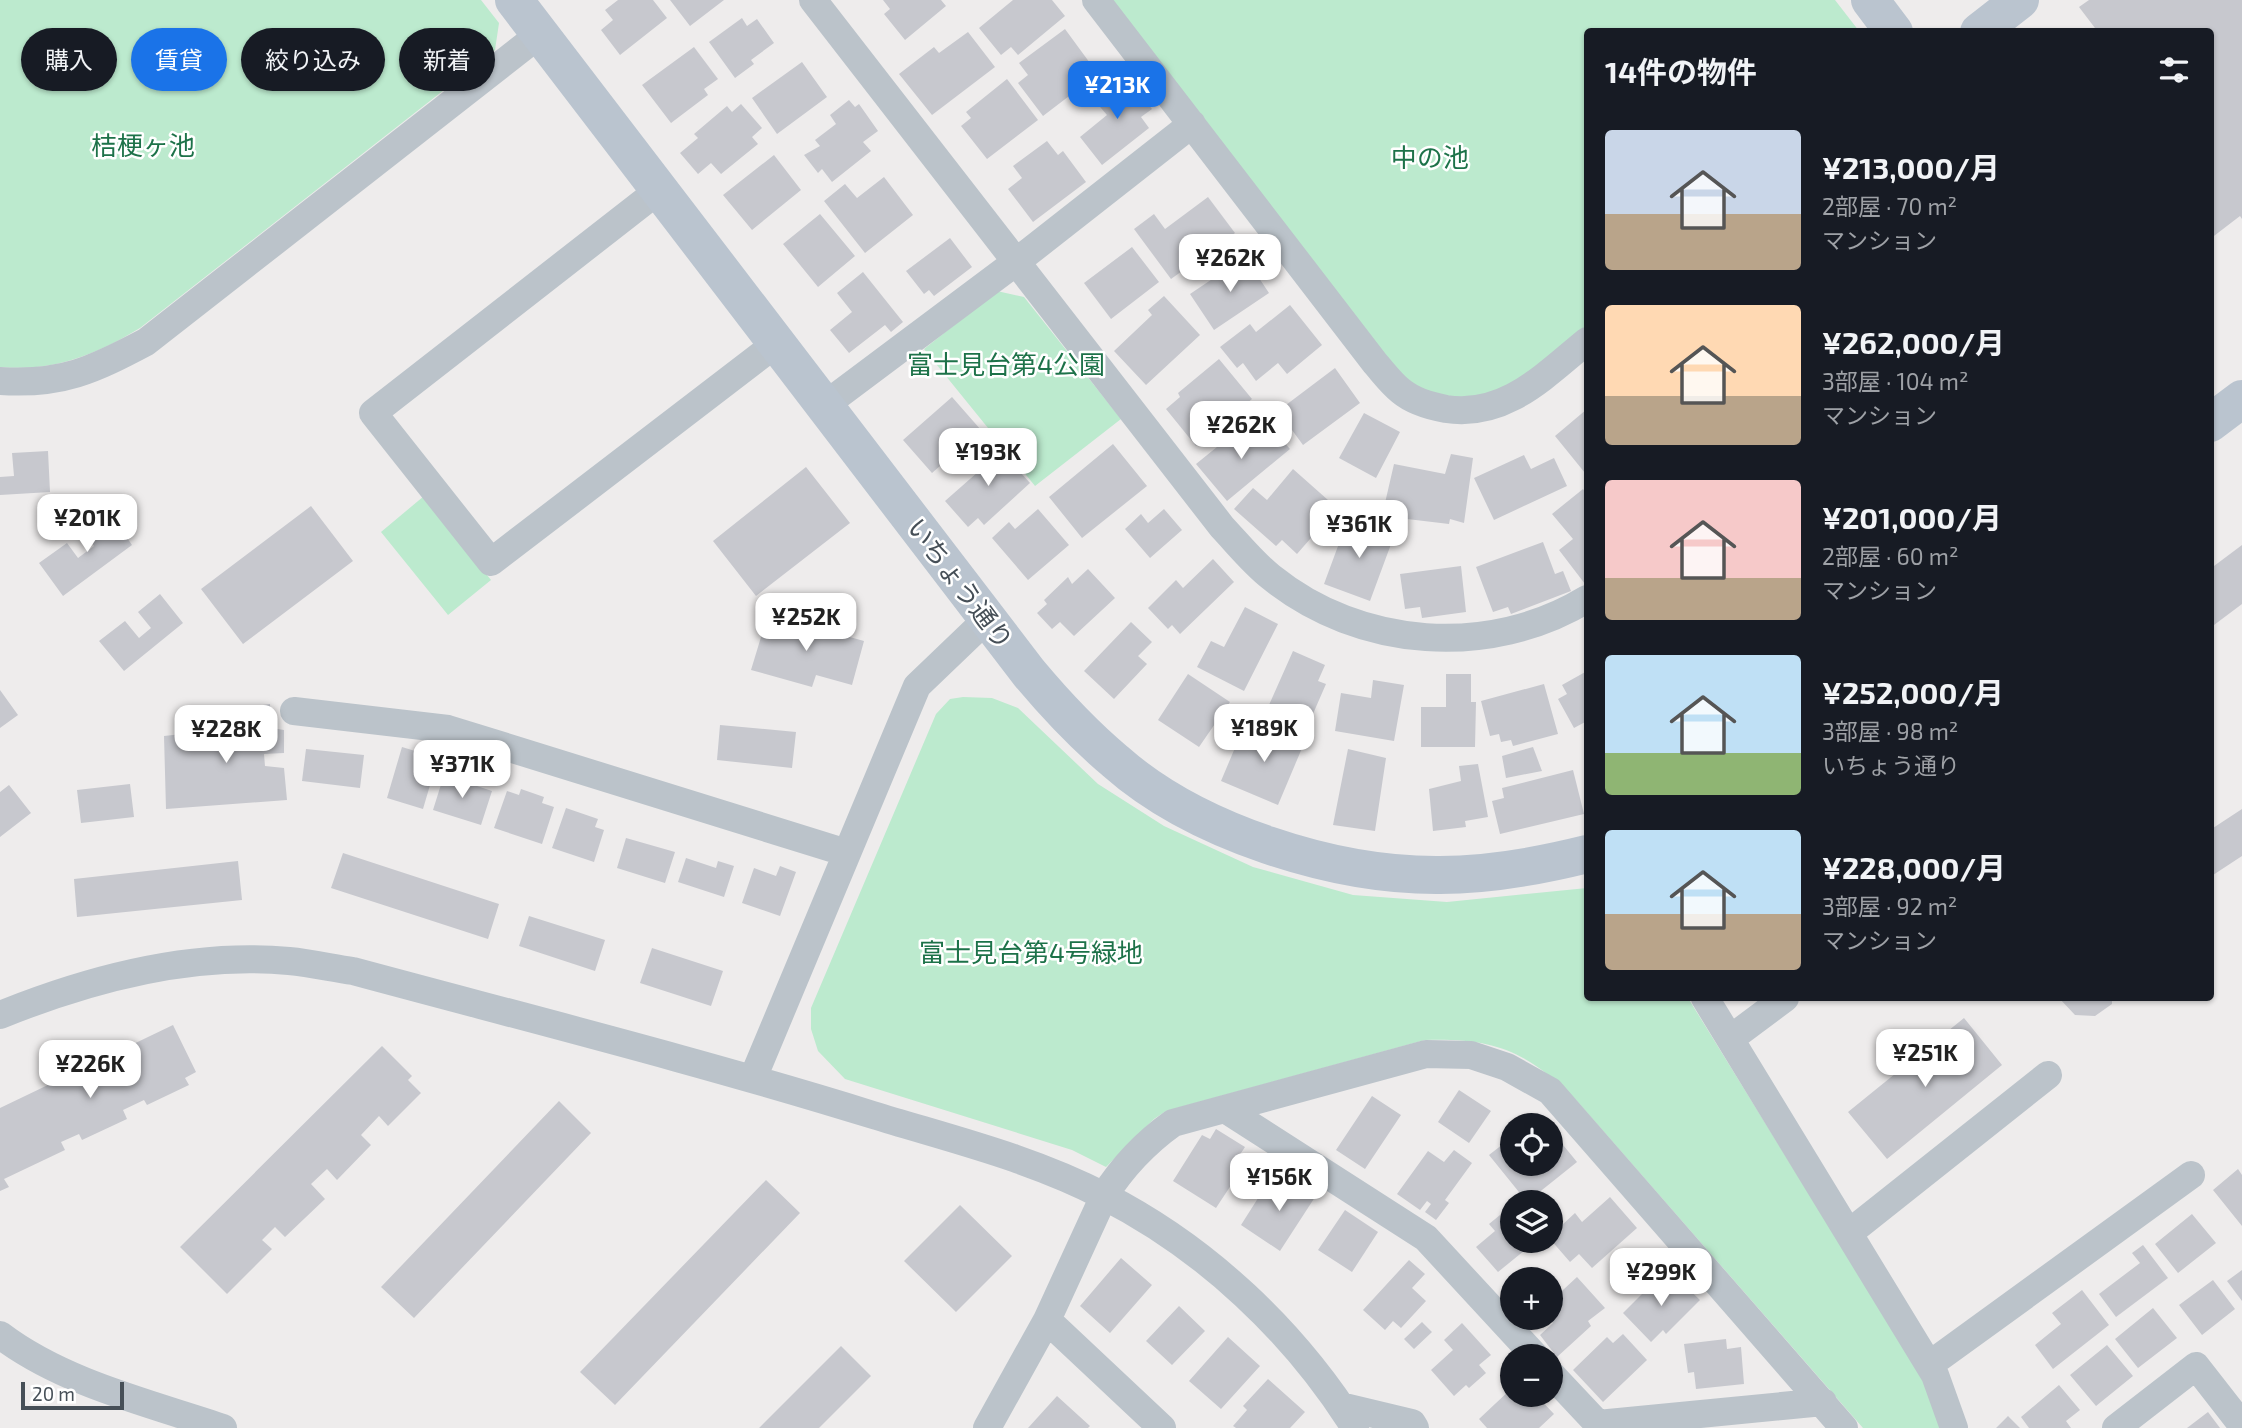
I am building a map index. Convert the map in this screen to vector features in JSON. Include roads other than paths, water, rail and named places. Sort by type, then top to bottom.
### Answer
[{"type":"street","name":"いちょう通り","points":[[514,0],[1033,678],[1116,762],[1172,801],[1264,844],[1360,869],[1440,875],[1531,868],[1584,855]]},
{"type":"street","points":[[813,0],[1222,527],[1271,577],[1321,609],[1387,633],[1421,638],[1458,639],[1510,632],[1570,610],[1584,601]]},
{"type":"street","points":[[1096,0],[1375,363],[1402,392],[1428,406],[1469,412],[1478,410],[1527,390],[1584,343]]},
{"type":"street","points":[[1870,0],[1891,28]]},
{"type":"street","points":[[1984,28],[2020,0]]},
{"type":"street","points":[[0,381],[60,379],[91,371],[146,342],[540,34]]},
{"type":"street","points":[[825,405],[1016,262],[1192,124]]},
{"type":"street","points":[[659,190],[373,413],[491,562],[777,343]]},
{"type":"street","points":[[2214,420],[2242,399]]},
{"type":"street","points":[[753,1078],[917,686],[988,618]]},
{"type":"street","points":[[294,711],[448,729],[847,853]]},
{"type":"street","points":[[0,1015],[111,978],[213,961],[289,961],[353,971],[753,1078],[1028,1163],[1104,1196],[1172,1239],[1240,1289],[1298,1349],[1348,1417],[1412,1423],[1415,1428]]},
{"type":"street","points":[[1707,1001],[1929,1365],[1954,1428]]},
{"type":"street","points":[[1730,1039],[1781,1001]]},
{"type":"street","points":[[987,1428],[1047,1320],[1104,1196],[1123,1169],[1158,1134],[1173,1123],[1426,1054],[1471,1055],[1507,1067],[1550,1091],[1844,1428]]},
{"type":"street","points":[[1849,1233],[2048,1075]]},
{"type":"street","points":[[1225,1109],[1426,1238],[1524,1344]]},
{"type":"street","points":[[1929,1365],[2191,1174]]},
{"type":"street","points":[[1047,1320],[1162,1428]]},
{"type":"street","points":[[0,1335],[22,1352],[110,1390],[223,1428]]},
{"type":"street","points":[[2116,1428],[2196,1366],[2242,1425]]},
{"type":"street","points":[[1563,1387],[1598,1424],[1823,1402]]},
{"type":"park label","name":"桔梗ヶ池","points":[[143,144]]},
{"type":"park label","name":"中の池","points":[[1430,156]]},
{"type":"park label","name":"富士見台第4公園","points":[[1006,363]]},
{"type":"park label","name":"富士見台第4号緑地","points":[[1031,951]]}]
